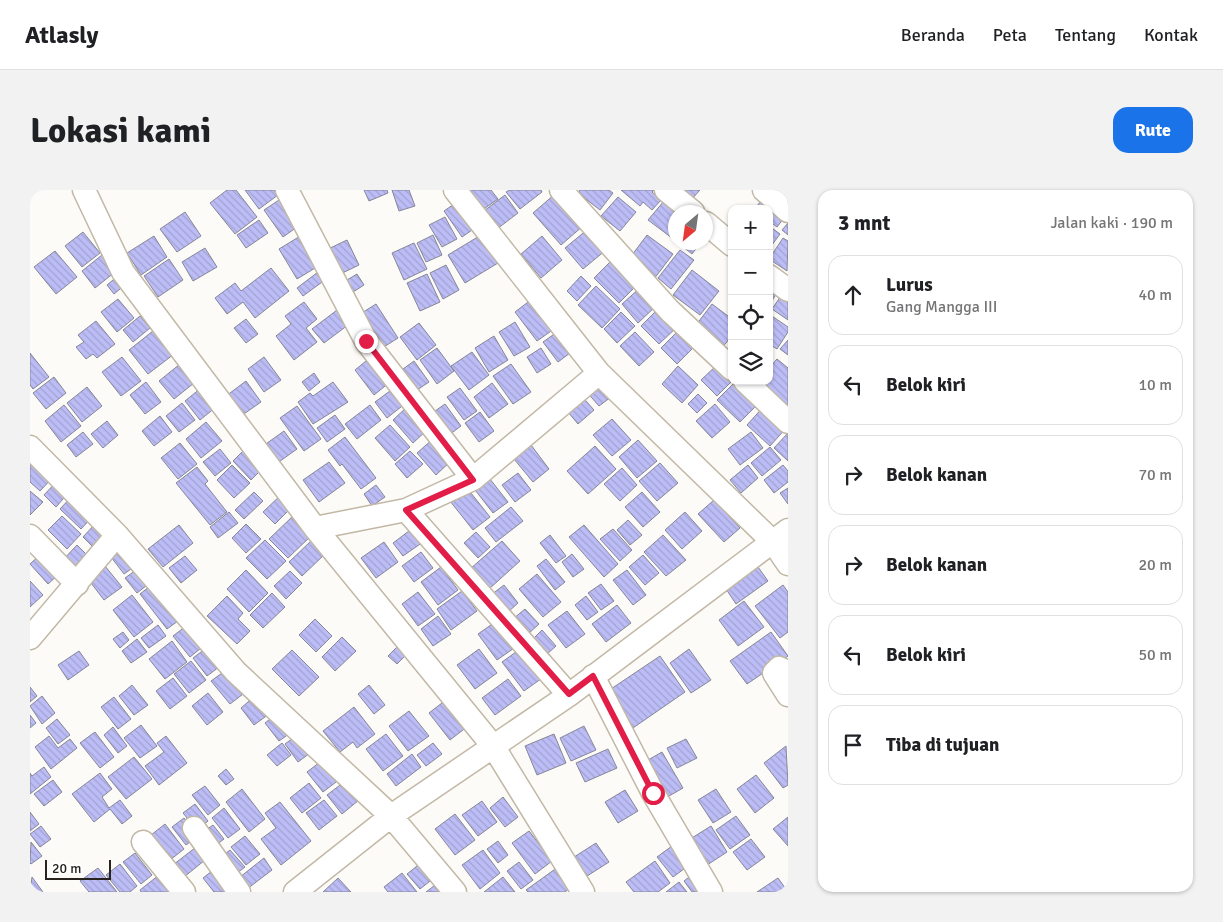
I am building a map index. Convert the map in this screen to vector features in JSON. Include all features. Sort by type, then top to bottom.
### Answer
[{"type":"street","points":[[84,190],[123,272],[315,528],[494,746],[583,892]]},
{"type":"street","points":[[287,190],[366,341],[473,480]]},
{"type":"street","points":[[455,190],[599,373],[780,536],[788,564]]},
{"type":"street","points":[[561,190],[670,312],[728,365]]},
{"type":"street","points":[[666,190],[684,205]]},
{"type":"street","points":[[764,190],[788,211]]},
{"type":"street","points":[[713,229],[728,242]]},
{"type":"street","points":[[773,279],[788,290]]},
{"type":"street","points":[[315,528],[406,510],[473,480],[599,373]]},
{"type":"street","points":[[749,385],[788,422]]},
{"type":"street","points":[[30,447],[117,535],[236,672],[390,816],[455,892]]},
{"type":"street","points":[[406,510],[569,694]]},
{"type":"street","points":[[33,630],[77,584],[117,535]]},
{"type":"street","points":[[30,536],[77,584]]},
{"type":"street","points":[[295,892],[390,816],[569,694],[780,536]]},
{"type":"street","points":[[788,672],[779,668],[774,673],[788,695]]},
{"type":"street","points":[[593,676],[653,793],[711,892]]},
{"type":"street","points":[[194,828],[238,892]]},
{"type":"street","points":[[143,842],[184,892]]},
{"type":"building","points":[[227,190],[236,190],[257,217],[235,234],[210,203]]},
{"type":"building","points":[[245,190],[274,190],[278,195],[259,209]]},
{"type":"building","points":[[364,190],[387,190],[388,193],[369,201]]},
{"type":"building","points":[[392,190],[409,190],[415,206],[399,211]]},
{"type":"building","points":[[462,190],[491,190],[498,199],[478,213]]},
{"type":"building","points":[[510,190],[541,190],[542,192],[520,209],[506,192]]},
{"type":"building","points":[[580,190],[609,190],[613,193],[600,210],[578,193]]},
{"type":"building","points":[[621,190],[654,190],[652,192],[661,200],[652,210],[643,202],[640,206]]},
{"type":"building","points":[[679,190],[700,190],[691,200]]},
{"type":"building","points":[[555,194],[583,226],[561,245],[533,213]]},
{"type":"building","points":[[505,195],[518,213],[493,232],[480,214]]},
{"type":"building","points":[[765,195],[788,213],[777,227],[773,224],[773,205],[758,205]]},
{"type":"building","points":[[618,197],[636,212],[620,231],[601,216]]},
{"type":"building","points":[[282,198],[300,225],[283,237],[264,210]]},
{"type":"building","points":[[664,201],[669,205],[668,235],[648,220]]},
{"type":"building","points":[[457,202],[475,228],[462,237],[444,211]]},
{"type":"building","points":[[185,212],[201,236],[177,252],[160,229]]},
{"type":"building","points":[[445,217],[457,239],[442,247],[429,225]]},
{"type":"building","points":[[259,220],[268,233],[246,248],[237,235]]},
{"type":"building","points":[[788,223],[788,235],[782,230]]},
{"type":"building","points":[[588,229],[606,250],[583,269],[565,248]]},
{"type":"building","points":[[773,229],[780,234],[773,244]]},
{"type":"building","points":[[83,232],[100,253],[82,267],[65,246]]},
{"type":"building","points":[[302,235],[320,265],[297,279],[279,249]]},
{"type":"building","points":[[433,235],[442,255],[426,262],[417,243]]},
{"type":"building","points":[[481,235],[498,263],[465,283],[448,255]]},
{"type":"building","points":[[647,235],[673,254],[654,279],[629,259]]},
{"type":"building","points":[[154,236],[167,257],[141,275],[127,253]]},
{"type":"building","points":[[542,236],[562,260],[541,278],[521,254]]},
{"type":"building","points":[[783,238],[788,241],[787,271],[773,262],[773,253]]},
{"type":"building","points":[[347,240],[359,265],[334,277],[322,252]]},
{"type":"building","points":[[414,243],[427,269],[404,280],[392,253]]},
{"type":"building","points":[[205,248],[217,267],[193,281],[182,262]]},
{"type":"building","points":[[680,250],[694,260],[671,289],[658,278]]},
{"type":"building","points":[[687,250],[695,250],[692,254]]},
{"type":"building","points":[[55,251],[77,277],[56,294],[34,267]]},
{"type":"building","points":[[102,255],[115,272],[95,288],[82,271]]},
{"type":"building","points":[[169,259],[183,280],[158,297],[144,276]]},
{"type":"building","points":[[613,259],[638,284],[619,303],[594,278]]},
{"type":"building","points":[[446,265],[459,290],[443,299],[430,273]]},
{"type":"building","points":[[271,268],[289,291],[255,318],[243,302],[227,314],[215,298],[235,283],[241,291]]},
{"type":"building","points":[[322,269],[329,277],[303,296],[297,288]]},
{"type":"building","points":[[692,270],[719,291],[700,315],[673,295]]},
{"type":"building","points":[[357,274],[364,285],[350,294],[342,283]]},
{"type":"building","points":[[427,274],[440,302],[420,311],[407,283]]},
{"type":"building","points":[[119,275],[126,284],[114,294],[107,285]]},
{"type":"building","points":[[581,276],[591,286],[577,301],[567,291]]},
{"type":"building","points":[[773,285],[779,289],[773,299]]},
{"type":"building","points":[[596,286],[620,309],[602,328],[578,305]]},
{"type":"building","points":[[641,287],[657,305],[638,323],[622,304]]},
{"type":"building","points":[[783,293],[788,297],[788,320],[773,310]]},
{"type":"building","points":[[118,299],[134,318],[117,332],[101,312]]},
{"type":"building","points":[[532,299],[554,329],[537,341],[515,312]]},
{"type":"building","points":[[304,302],[317,319],[306,328],[317,342],[294,360],[276,336],[291,324],[285,316]]},
{"type":"building","points":[[376,304],[398,338],[379,350],[357,316]]},
{"type":"building","points":[[712,304],[728,316],[728,341],[720,350],[693,329]]},
{"type":"building","points":[[341,307],[352,322],[324,343],[312,329]]},
{"type":"building","points":[[659,308],[678,326],[659,344],[641,326]]},
{"type":"building","points":[[621,312],[635,326],[617,343],[604,329]]},
{"type":"building","points":[[140,316],[150,328],[133,342],[123,330]]},
{"type":"building","points":[[773,317],[788,327],[788,332],[777,349],[773,346]]},
{"type":"building","points":[[246,319],[258,334],[246,343],[234,328]]},
{"type":"building","points":[[96,321],[115,344],[97,358],[93,354],[86,359],[76,347],[84,342],[78,335]]},
{"type":"building","points":[[515,322],[530,347],[514,356],[499,332]]},
{"type":"building","points":[[419,323],[436,345],[417,360],[400,337]]},
{"type":"building","points":[[158,327],[178,351],[148,374],[129,350]]},
{"type":"building","points":[[560,330],[574,350],[558,362],[543,342]]},
{"type":"building","points":[[678,331],[694,347],[677,364],[661,348]]},
{"type":"building","points":[[635,332],[654,352],[639,366],[620,346]]},
{"type":"building","points":[[494,336],[508,360],[489,372],[475,348]]},
{"type":"building","points":[[788,340],[788,355],[780,349]]},
{"type":"building","points":[[437,348],[454,371],[437,384],[420,360]]},
{"type":"building","points":[[541,348],[551,364],[537,373],[527,357]]},
{"type":"building","points":[[472,352],[489,375],[469,390],[451,366]]},
{"type":"building","points":[[30,353],[49,377],[33,389],[30,385]]},
{"type":"building","points":[[122,357],[141,381],[121,396],[102,372]]},
{"type":"building","points":[[264,357],[281,380],[264,392],[248,369]]},
{"type":"building","points":[[371,357],[390,382],[374,395],[355,370]]},
{"type":"building","points":[[777,359],[788,368],[788,416],[761,385],[773,385],[773,364]]},
{"type":"building","points":[[414,361],[429,382],[414,392],[399,372]]},
{"type":"building","points":[[180,364],[194,383],[174,399],[159,381]]},
{"type":"building","points":[[511,364],[531,392],[513,404],[493,376]]},
{"type":"building","points":[[718,364],[728,373],[728,385],[717,396],[701,380]]},
{"type":"building","points":[[678,366],[698,385],[682,403],[662,384]]},
{"type":"building","points":[[314,373],[320,382],[309,391],[302,382]]},
{"type":"building","points":[[54,377],[66,393],[46,409],[33,393]]},
{"type":"building","points":[[600,377],[615,394],[599,406],[585,390]]},
{"type":"building","points":[[246,381],[261,402],[241,416],[226,396]]},
{"type":"building","points":[[146,382],[161,402],[145,414],[130,395]]},
{"type":"building","points":[[333,382],[348,402],[313,424],[298,402],[310,393],[313,396]]},
{"type":"building","points":[[492,383],[508,404],[489,418],[474,397]]},
{"type":"building","points":[[732,385],[741,385],[760,402],[740,422],[717,400]]},
{"type":"building","points":[[87,387],[102,406],[82,422],[67,403]]},
{"type":"building","points":[[201,388],[216,407],[200,420],[185,401]]},
{"type":"building","points":[[394,388],[406,403],[387,418],[375,402]]},
{"type":"building","points":[[460,388],[477,411],[464,420],[447,397]]},
{"type":"building","points":[[578,392],[594,410],[578,424],[563,406]]},
{"type":"building","points":[[698,394],[707,403],[697,413],[688,404]]},
{"type":"building","points":[[182,403],[195,420],[179,432],[166,416]]},
{"type":"building","points":[[445,404],[461,426],[445,438],[428,416]]},
{"type":"building","points":[[715,404],[730,422],[712,438],[696,421]]},
{"type":"building","points":[[64,405],[81,426],[61,442],[45,421]]},
{"type":"building","points":[[370,405],[381,420],[357,439],[345,424]]},
{"type":"building","points":[[765,405],[788,426],[770,446],[747,425]]},
{"type":"building","points":[[297,406],[321,439],[304,451],[280,418]]},
{"type":"building","points":[[407,407],[427,430],[413,443],[393,420]]},
{"type":"building","points":[[480,412],[494,431],[479,442],[465,423]]},
{"type":"building","points":[[335,415],[345,429],[327,442],[317,428]]},
{"type":"building","points":[[160,416],[172,432],[154,446],[142,431]]},
{"type":"building","points":[[612,419],[631,440],[612,456],[593,435]]},
{"type":"building","points":[[107,421],[118,435],[103,448],[91,434]]},
{"type":"building","points":[[206,422],[222,441],[201,458],[186,439]]},
{"type":"building","points":[[390,425],[410,447],[395,461],[375,438]]},
{"type":"building","points":[[284,431],[297,449],[276,464],[263,446]]},
{"type":"building","points":[[83,432],[93,444],[76,457],[67,445]]},
{"type":"building","points":[[751,432],[763,448],[740,465],[728,449]]},
{"type":"building","points":[[788,433],[788,461],[774,448]]},
{"type":"building","points":[[345,437],[376,478],[361,489],[342,464],[340,466],[328,450]]},
{"type":"building","points":[[433,439],[452,460],[436,475],[417,453]]},
{"type":"building","points":[[638,440],[657,461],[637,478],[619,457]]},
{"type":"building","points":[[180,443],[197,464],[178,479],[161,458]]},
{"type":"building","points":[[531,445],[549,469],[533,482],[514,459]]},
{"type":"building","points":[[595,446],[616,469],[588,494],[567,471]]},
{"type":"building","points":[[247,447],[265,466],[251,480],[233,461]]},
{"type":"building","points":[[770,447],[781,460],[762,476],[751,463]]},
{"type":"building","points":[[220,449],[231,463],[215,476],[203,462]]},
{"type":"building","points":[[410,451],[423,464],[407,478],[395,464]]},
{"type":"building","points":[[37,457],[55,475],[40,491],[30,482],[30,465]]},
{"type":"building","points":[[329,462],[345,483],[319,502],[303,480]]},
{"type":"building","points":[[660,463],[678,483],[657,501],[639,481]]},
{"type":"building","points":[[232,465],[250,483],[234,498],[217,480]]},
{"type":"building","points":[[748,465],[758,478],[741,493],[730,480]]},
{"type":"building","points":[[783,465],[788,471],[788,482],[774,493],[764,480]]},
{"type":"building","points":[[197,467],[208,481],[205,484],[227,512],[210,525],[176,483]]},
{"type":"building","points":[[622,468],[637,485],[620,501],[604,484]]},
{"type":"building","points":[[518,473],[531,490],[515,502],[502,485]]},
{"type":"building","points":[[486,474],[508,502],[493,513],[472,486]]},
{"type":"building","points":[[58,480],[70,491],[56,507],[44,495]]},
{"type":"building","points":[[376,485],[385,497],[372,506],[364,494]]},
{"type":"building","points":[[467,488],[490,517],[473,530],[450,501]]},
{"type":"building","points":[[788,488],[788,504],[780,493]]},
{"type":"building","points":[[30,491],[43,502],[30,515]]},
{"type":"building","points":[[254,492],[263,501],[244,519],[235,510]]},
{"type":"building","points":[[642,492],[660,512],[643,527],[625,507]]},
{"type":"building","points":[[283,493],[294,505],[275,524],[263,512]]},
{"type":"building","points":[[73,495],[94,515],[81,529],[60,509]]},
{"type":"building","points":[[714,500],[740,528],[724,542],[698,514]]},
{"type":"building","points":[[511,507],[523,521],[496,542],[485,528]]},
{"type":"building","points":[[229,512],[238,523],[218,538],[210,527]]},
{"type":"building","points":[[685,512],[702,531],[682,549],[665,530]]},
{"type":"building","points":[[62,516],[81,534],[67,549],[48,530]]},
{"type":"building","points":[[293,516],[312,535],[288,558],[269,539]]},
{"type":"building","points":[[628,520],[642,535],[630,545],[617,530]]},
{"type":"building","points":[[95,524],[109,537],[96,550],[83,537]]},
{"type":"building","points":[[246,524],[261,539],[246,553],[232,538]]},
{"type":"building","points":[[179,525],[193,543],[163,567],[148,549]]},
{"type":"building","points":[[584,525],[618,564],[604,577],[569,537]]},
{"type":"building","points":[[413,528],[423,542],[403,556],[393,543]]},
{"type":"building","points":[[613,529],[632,550],[620,561],[600,539]]},
{"type":"building","points":[[476,532],[490,547],[478,558],[464,543]]},
{"type":"building","points":[[550,535],[566,556],[556,563],[540,543]]},
{"type":"building","points":[[663,535],[686,560],[666,576],[644,552]]},
{"type":"building","points":[[265,540],[286,561],[267,579],[246,558]]},
{"type":"building","points":[[312,540],[325,554],[302,576],[289,562]]},
{"type":"building","points":[[502,541],[520,561],[489,589],[470,569]]},
{"type":"building","points":[[384,542],[398,562],[376,578],[361,558]]},
{"type":"building","points":[[77,545],[92,560],[77,576],[62,561]]},
{"type":"building","points":[[124,547],[138,564],[124,574],[111,557]]},
{"type":"building","points":[[421,552],[433,568],[414,582],[402,566]]},
{"type":"building","points":[[41,554],[59,574],[48,584],[30,564]]},
{"type":"building","points":[[572,554],[584,569],[573,577],[562,562]]},
{"type":"building","points":[[643,555],[659,573],[645,585],[629,567]]},
{"type":"building","points":[[185,556],[197,570],[181,583],[169,568]]},
{"type":"building","points":[[546,559],[565,582],[555,590],[537,566]]},
{"type":"building","points":[[105,566],[122,587],[104,600],[88,579]]},
{"type":"building","points":[[441,567],[458,590],[438,605],[421,582]]},
{"type":"building","points":[[758,567],[768,581],[736,604],[726,589]]},
{"type":"building","points":[[139,568],[151,582],[137,593],[125,578]]},
{"type":"building","points":[[246,570],[268,593],[249,612],[227,589]]},
{"type":"building","points":[[627,570],[646,595],[633,605],[613,580]]},
{"type":"building","points":[[290,571],[302,583],[286,599],[274,586]]},
{"type":"building","points":[[537,574],[561,602],[543,617],[519,589]]},
{"type":"building","points":[[30,581],[43,595],[30,607]]},
{"type":"building","points":[[154,583],[182,618],[167,629],[140,594]]},
{"type":"building","points":[[601,584],[614,601],[601,610],[588,593]]},
{"type":"building","points":[[504,585],[518,603],[507,613],[491,595]]},
{"type":"building","points":[[783,585],[788,592],[788,632],[780,638],[755,606]]},
{"type":"building","points":[[462,591],[477,611],[451,630],[437,609]]},
{"type":"building","points":[[418,592],[435,614],[418,626],[402,604]]},
{"type":"building","points":[[272,593],[285,607],[263,628],[250,615]]},
{"type":"building","points":[[132,595],[153,622],[134,637],[113,610]]},
{"type":"building","points":[[227,596],[243,613],[238,619],[250,631],[237,644],[207,616]]},
{"type":"building","points":[[586,596],[598,612],[587,620],[575,605]]},
{"type":"building","points":[[744,601],[764,627],[738,646],[719,620]]},
{"type":"building","points":[[617,605],[631,623],[606,642],[592,624]]},
{"type":"building","points":[[525,609],[539,624],[528,634],[513,619]]},
{"type":"building","points":[[567,611],[585,634],[566,648],[548,625]]},
{"type":"building","points":[[438,616],[451,634],[433,646],[421,629]]},
{"type":"building","points":[[315,619],[332,636],[316,652],[299,635]]},
{"type":"building","points":[[498,620],[517,646],[497,660],[478,634]]},
{"type":"building","points":[[190,623],[206,644],[190,657],[173,636]]},
{"type":"building","points":[[158,625],[166,636],[149,648],[141,638]]},
{"type":"building","points":[[542,630],[556,646],[546,655],[532,640]]},
{"type":"building","points":[[123,632],[129,640],[120,648],[113,639]]},
{"type":"building","points":[[771,632],[788,656],[747,684],[730,661]]},
{"type":"building","points":[[342,637],[356,651],[335,671],[322,657]]},
{"type":"building","points":[[137,639],[147,652],[131,663],[122,651]]},
{"type":"building","points":[[172,641],[187,662],[165,679],[149,659]]},
{"type":"building","points":[[403,641],[411,650],[397,664],[388,656]]},
{"type":"building","points":[[209,646],[223,664],[207,676],[193,658]]},
{"type":"building","points":[[523,647],[545,676],[524,691],[502,662]]},
{"type":"building","points":[[479,649],[497,673],[475,689],[457,665]]},
{"type":"building","points":[[689,649],[711,680],[691,693],[670,663]]},
{"type":"building","points":[[292,650],[319,677],[299,696],[272,669]]},
{"type":"building","points":[[79,651],[89,665],[68,680],[58,665]]},
{"type":"building","points":[[660,656],[685,692],[630,730],[605,693]]},
{"type":"building","points":[[191,661],[206,680],[189,693],[174,674]]},
{"type":"building","points":[[229,668],[247,691],[230,704],[211,681]]},
{"type":"building","points":[[173,678],[187,696],[170,709],[156,691]]},
{"type":"building","points":[[508,679],[521,696],[495,715],[482,698]]},
{"type":"building","points":[[132,685],[148,705],[134,715],[119,696]]},
{"type":"building","points":[[369,685],[385,705],[374,714],[358,694]]},
{"type":"building","points":[[30,687],[37,696],[30,702]]},
{"type":"building","points":[[208,693],[223,712],[207,725],[192,706]]},
{"type":"building","points":[[42,696],[55,713],[42,724],[30,706]]},
{"type":"building","points":[[255,696],[269,714],[254,725],[241,708]]},
{"type":"building","points":[[451,696],[472,723],[450,740],[429,713]]},
{"type":"building","points":[[114,697],[131,719],[118,729],[101,707]]},
{"type":"building","points":[[354,707],[375,734],[357,748],[353,742],[340,752],[323,731]]},
{"type":"building","points":[[409,711],[429,736],[408,751],[389,726]]},
{"type":"building","points":[[279,712],[293,731],[279,741],[265,723]]},
{"type":"building","points":[[30,715],[36,723],[30,728]]},
{"type":"building","points":[[57,719],[70,735],[58,744],[46,728]]},
{"type":"building","points":[[141,725],[157,746],[140,758],[124,738]]},
{"type":"building","points":[[584,726],[596,750],[571,761],[560,738]]},
{"type":"building","points":[[113,727],[127,746],[118,753],[104,735]]},
{"type":"building","points":[[95,732],[114,757],[100,768],[80,743]]},
{"type":"building","points":[[301,732],[314,750],[298,762],[285,744]]},
{"type":"building","points":[[386,734],[403,756],[383,771],[366,749]]},
{"type":"building","points":[[554,734],[566,763],[537,775],[525,746]]},
{"type":"building","points":[[49,736],[58,748],[70,739],[77,748],[51,769],[35,747]]},
{"type":"building","points":[[166,736],[187,763],[159,785],[145,766],[164,752],[157,743]]},
{"type":"building","points":[[686,739],[697,758],[677,768],[667,748]]},
{"type":"building","points":[[282,743],[291,755],[277,766],[267,755]]},
{"type":"building","points":[[433,743],[442,754],[426,766],[417,755]]},
{"type":"building","points":[[786,746],[788,785],[783,788],[764,763]]},
{"type":"building","points":[[608,749],[617,768],[585,782],[576,763]]},
{"type":"building","points":[[662,752],[683,788],[662,800],[641,764]]},
{"type":"building","points":[[412,754],[421,767],[396,786],[387,774]]},
{"type":"building","points":[[134,757],[152,779],[126,799],[108,777]]},
{"type":"building","points":[[324,759],[340,779],[323,792],[307,772]]},
{"type":"building","points":[[44,767],[51,777],[30,794],[30,773],[32,776]]},
{"type":"building","points":[[226,769],[234,779],[226,785],[218,776]]},
{"type":"building","points":[[100,773],[112,789],[102,797],[109,808],[120,800],[132,816],[122,824],[110,809],[94,822],[72,794]]},
{"type":"building","points":[[756,775],[774,798],[755,813],[737,789]]},
{"type":"building","points":[[53,780],[62,792],[44,806],[34,794]]},
{"type":"building","points":[[344,782],[359,800],[342,814],[327,795]]},
{"type":"building","points":[[309,783],[321,798],[302,813],[290,798]]},
{"type":"building","points":[[205,786],[220,805],[208,815],[192,795]]},
{"type":"building","points":[[242,789],[265,819],[249,832],[226,802]]},
{"type":"building","points":[[716,789],[731,812],[713,823],[698,800]]},
{"type":"building","points":[[625,790],[638,811],[618,823],[605,802]]},
{"type":"building","points":[[503,797],[518,817],[505,827],[490,808]]},
{"type":"building","points":[[324,800],[337,816],[319,830],[306,813]]},
{"type":"building","points":[[482,801],[497,822],[478,836],[462,815]]},
{"type":"building","points":[[280,802],[311,841],[281,865],[261,839],[276,828],[265,813]]},
{"type":"building","points":[[195,804],[208,821],[197,830],[183,813]]},
{"type":"building","points":[[224,808],[240,829],[228,838],[212,818]]},
{"type":"building","points":[[30,812],[39,824],[30,831]]},
{"type":"building","points":[[455,814],[475,840],[455,855],[435,829]]},
{"type":"building","points":[[736,816],[750,835],[730,849],[716,830]]},
{"type":"building","points":[[788,817],[788,846],[773,829]]},
{"type":"building","points":[[184,818],[198,836],[186,845],[172,827]]},
{"type":"building","points":[[165,824],[184,849],[165,864],[146,839]]},
{"type":"building","points":[[213,825],[224,839],[211,849],[199,835]]},
{"type":"building","points":[[41,826],[51,839],[40,847],[30,834]]},
{"type":"building","points":[[711,826],[727,852],[704,867],[687,841]]},
{"type":"building","points":[[529,831],[552,861],[535,874],[512,843]]},
{"type":"building","points":[[245,836],[260,854],[246,865],[231,847]]},
{"type":"building","points":[[751,839],[765,857],[747,870],[733,852]]},
{"type":"building","points":[[498,841],[508,855],[498,863],[487,849]]},
{"type":"building","points":[[31,842],[42,856],[31,864],[30,863]]},
{"type":"building","points":[[596,843],[609,862],[584,878],[571,859]]},
{"type":"building","points":[[200,844],[210,856],[179,881],[169,868]]},
{"type":"building","points":[[672,846],[688,866],[673,877],[657,857]]},
{"type":"building","points":[[230,850],[245,867],[232,877],[217,860]]},
{"type":"building","points":[[483,850],[500,873],[480,889],[462,865]]},
{"type":"building","points":[[135,853],[152,875],[141,884],[123,862]]},
{"type":"building","points":[[264,858],[272,870],[243,892],[235,881]]},
{"type":"building","points":[[655,861],[670,883],[658,892],[634,892],[626,882]]},
{"type":"building","points":[[422,862],[434,878],[420,889],[407,874]]},
{"type":"building","points":[[519,862],[533,880],[521,889],[507,871]]},
{"type":"building","points":[[120,864],[137,886],[130,892],[120,892],[106,875]]},
{"type":"building","points":[[217,867],[232,886],[224,892],[214,892],[203,878]]},
{"type":"building","points":[[558,867],[572,886],[565,892],[528,892],[526,890]]},
{"type":"building","points":[[98,868],[117,892],[89,892],[80,881]]},
{"type":"building","points":[[402,873],[417,892],[388,892],[384,887]]},
{"type":"building","points":[[693,874],[706,892],[692,892],[684,881]]},
{"type":"building","points":[[159,875],[172,892],[141,892],[140,890]]},
{"type":"building","points":[[32,877],[43,892],[30,892]]},
{"type":"building","points":[[503,877],[515,892],[484,892]]},
{"type":"building","points":[[338,878],[351,892],[323,892]]},
{"type":"building","points":[[778,878],[788,892],[757,892]]},
{"type":"building","points":[[439,882],[447,892],[426,892]]},
{"type":"building","points":[[679,882],[687,892],[666,892]]},
{"type":"route","points":[[366,341],[473,480],[406,510],[569,694],[593,676],[653,793]]}]
